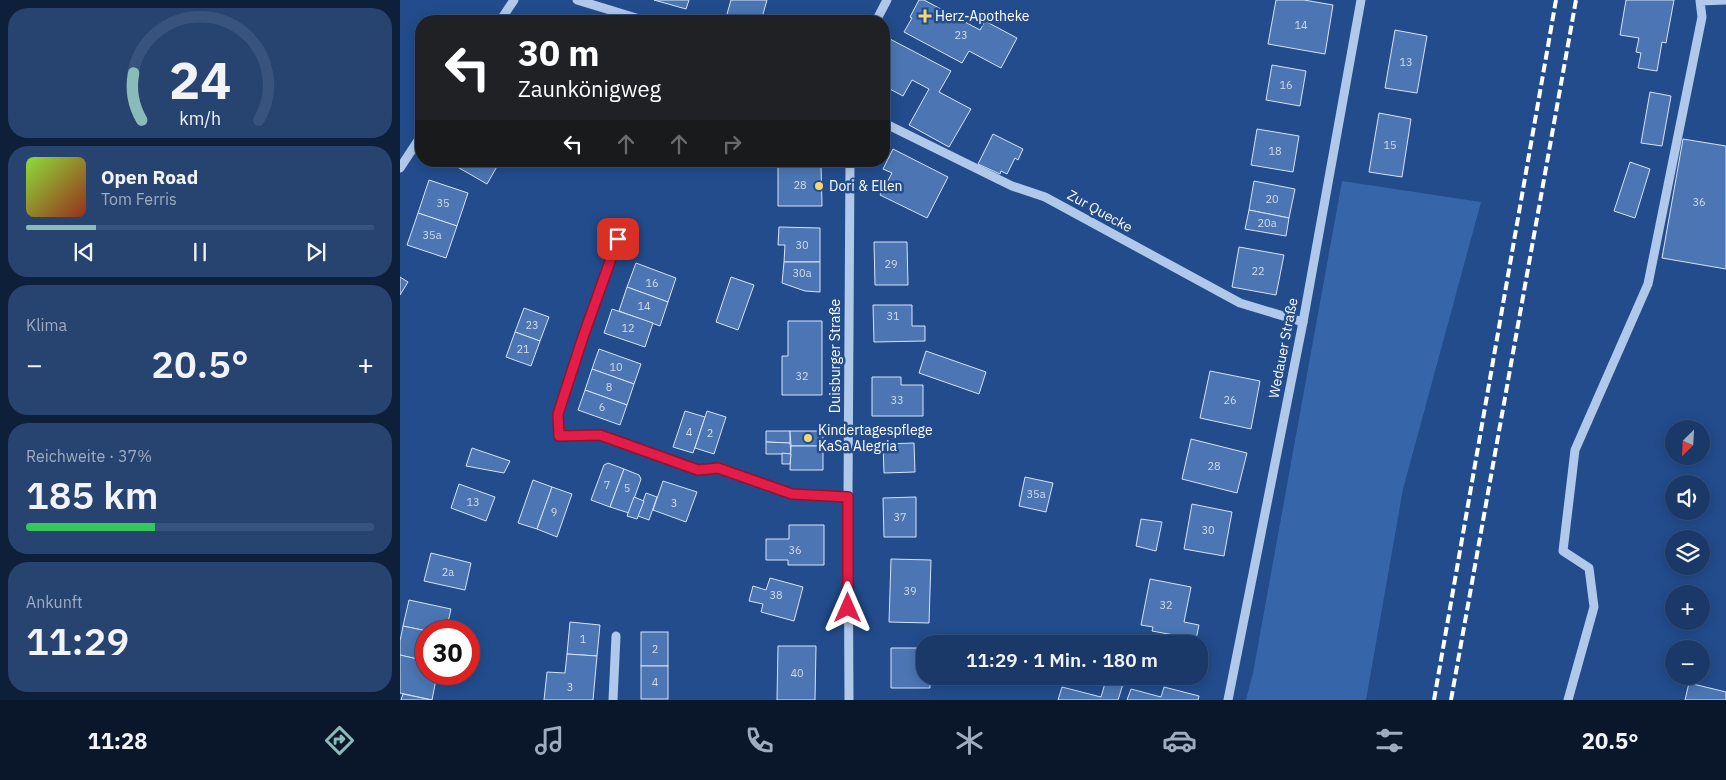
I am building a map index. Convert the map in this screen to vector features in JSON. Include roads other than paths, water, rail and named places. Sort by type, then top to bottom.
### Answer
[{"type":"street","points":[[504,15],[514,0]]},
{"type":"street","points":[[577,0],[626,15]]},
{"type":"street","points":[[879,15],[887,0]]},
{"type":"street","name":"Wedauer Straße","points":[[1228,700],[1303,322],[1361,0]]},
{"type":"street","points":[[1568,700],[1594,607],[1589,568],[1563,551],[1575,450],[1648,284],[1702,17],[1700,0],[1726,0]]},
{"type":"street","name":"Zur Quecke","points":[[890,126],[1012,186],[1045,197],[1240,303],[1303,322]]},
{"type":"street","points":[[400,168],[415,145]]},
{"type":"street","name":"Duisburger Straße","points":[[848,700],[850,167]]},
{"type":"street","points":[[618,239],[558,414],[559,436],[600,435],[698,470],[718,468],[792,494],[848,497]]},
{"type":"street","points":[[613,700],[616,636]]},
{"type":"railway","points":[[1434,700],[1556,0]]},
{"type":"railway","points":[[1451,700],[1576,0]]},
{"type":"place","name":"Herz-Apotheke","points":[[925,16]]},
{"type":"place","name":"Dori & Ellen","points":[[819,186]]},
{"type":"place","name":"Kindertagespflege KaSa Alegria","points":[[808,438]]}]
